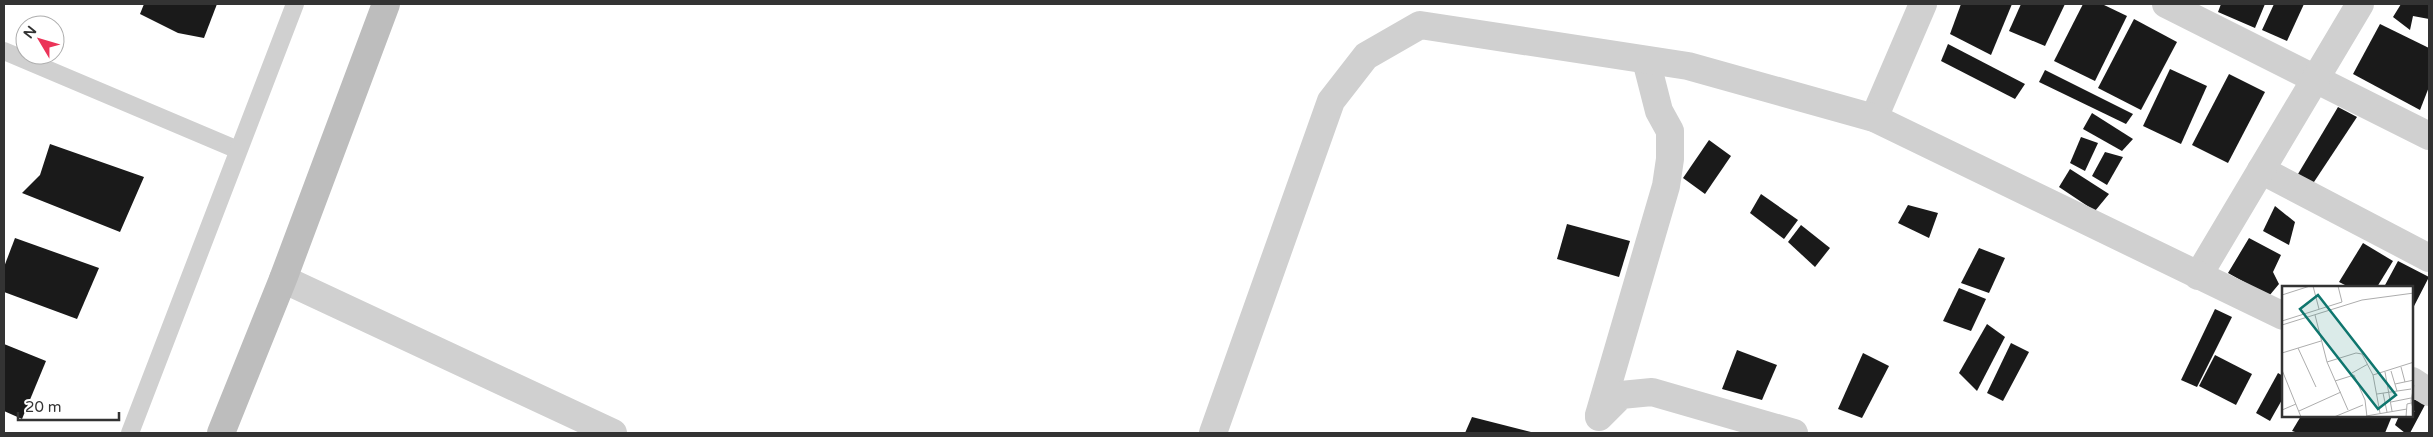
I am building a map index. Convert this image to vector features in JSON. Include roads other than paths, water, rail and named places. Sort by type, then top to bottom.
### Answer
[{"type":"street","points":[[220,433],[283,279],[386,4]]},
{"type":"street","points":[[1874,118],[1924,4]]},
{"type":"street","points":[[2166,4],[2429,136]]},
{"type":"street","points":[[2198,276],[2360,4]]},
{"type":"street","points":[[1213,433],[1331,102],[1366,56],[1420,25],[1688,66],[1874,118],[2282,316]]},
{"type":"street","points":[[1597,424],[1666,186],[1670,160],[1670,131],[1659,111],[1646,60]]},
{"type":"street","points":[[2261,170],[2429,258]]},
{"type":"street","points":[[283,279],[613,433]]},
{"type":"street","points":[[2413,382],[2429,392]]},
{"type":"street","points":[[1597,424],[1622,395],[1652,392],[1794,433]]},
{"type":"lane","points":[[130,433],[295,4]]},
{"type":"lane","points":[[4,51],[238,150]]}]
